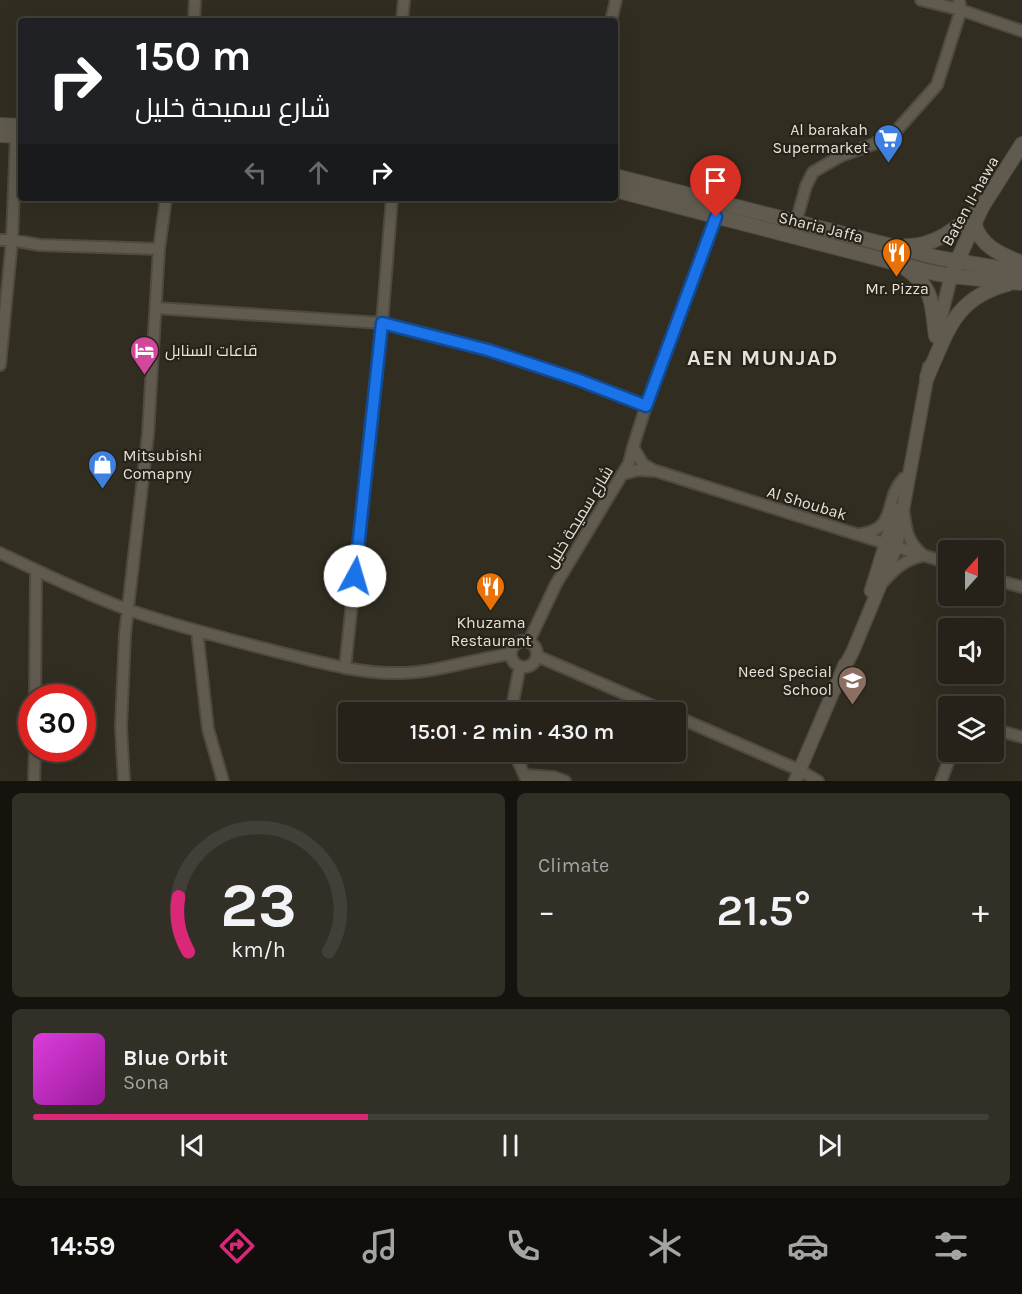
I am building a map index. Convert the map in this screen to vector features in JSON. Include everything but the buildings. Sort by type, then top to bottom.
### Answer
[{"type":"main road","points":[[0,125],[18,133]]},
{"type":"main road","points":[[0,135],[18,133]]},
{"type":"main road","name":"Baten II-hawa","points":[[951,276],[982,207],[1022,144]]},
{"type":"main road","name":"Sharia Jaffa","points":[[618,177],[1020,279]]},
{"type":"main road","name":"Sharia Jaffa","points":[[618,191],[951,276],[1020,279]]},
{"type":"main road","points":[[896,247],[924,245],[937,240],[982,207]]},
{"type":"main road","points":[[974,223],[981,241],[1022,263]]},
{"type":"main road","points":[[898,264],[926,286],[936,336]]},
{"type":"main road","points":[[927,376],[954,317],[981,293],[1020,279]]},
{"type":"street","points":[[194,18],[195,0]]},
{"type":"street","points":[[402,18],[404,0]]},
{"type":"street","points":[[612,18],[616,0]]},
{"type":"street","points":[[921,0],[960,5],[1022,30]]},
{"type":"street","points":[[796,222],[806,186],[813,172],[841,156],[874,144],[897,130],[937,85],[960,5]]},
{"type":"street","points":[[0,365],[6,240],[18,141]]},
{"type":"street","points":[[124,781],[121,727],[128,609],[148,434],[159,249],[166,201]]},
{"type":"street","points":[[345,668],[382,323],[392,201]]},
{"type":"street","name":"شارع سميحة خليل","points":[[529,641],[556,584],[629,463],[646,406],[716,217]]},
{"type":"street","points":[[6,240],[40,245],[159,249]]},
{"type":"street","points":[[843,670],[854,651],[882,584],[951,276]]},
{"type":"street","points":[[156,308],[382,323],[488,350],[579,380],[646,406]]},
{"type":"street","name":"Al Shoubak","points":[[633,447],[643,464],[656,471],[938,560]]},
{"type":"street","points":[[797,775],[843,670],[891,545],[903,509],[912,466],[912,454]]},
{"type":"street","name":"Al Shoubak","points":[[623,474],[638,470],[656,471]]},
{"type":"street","points":[[858,535],[873,532],[886,522],[896,486],[904,478]]},
{"type":"street","points":[[903,509],[911,545],[923,555]]},
{"type":"street","points":[[0,553],[128,609],[197,632],[345,668],[394,673],[414,672],[447,668],[511,654]]},
{"type":"street","points":[[882,584],[894,569],[909,559],[923,555]]},
{"type":"street","points":[[35,684],[36,570]]},
{"type":"street","points":[[1004,582],[1022,587]]},
{"type":"street","points":[[197,632],[208,729],[223,781]]},
{"type":"street","points":[[529,641],[536,647],[537,656],[533,664],[520,666],[513,661],[511,654],[517,643],[529,641]]},
{"type":"street","points":[[537,656],[644,702]]},
{"type":"street","points":[[513,702],[520,666]]},
{"type":"street","points":[[686,721],[797,775],[819,781]]},
{"type":"street","points":[[1004,732],[1022,737]]},
{"type":"street","points":[[34,762],[34,781]]},
{"type":"street","points":[[519,762],[526,778],[554,777],[565,781]]},
{"type":"street","points":[[941,781],[948,762]]},
{"type":"place","name":"Al barakah Supermarket","points":[[889,164]]},
{"type":"place","name":"Mr. Pizza","points":[[897,278]]},
{"type":"place","name":"قاعات السنابل","points":[[144,376]]},
{"type":"place","name":"Mitsubishi Comapny","points":[[102,490]]},
{"type":"place","name":"Khuzama Restaurant","points":[[491,612]]},
{"type":"place","name":"Need Special School","points":[[853,706]]},
{"type":"district","name":"AEN MUNJAD","points":[[763,358]]},
{"type":"route","points":[[355,576],[382,323],[488,350],[579,380],[646,406],[716,217]]}]
